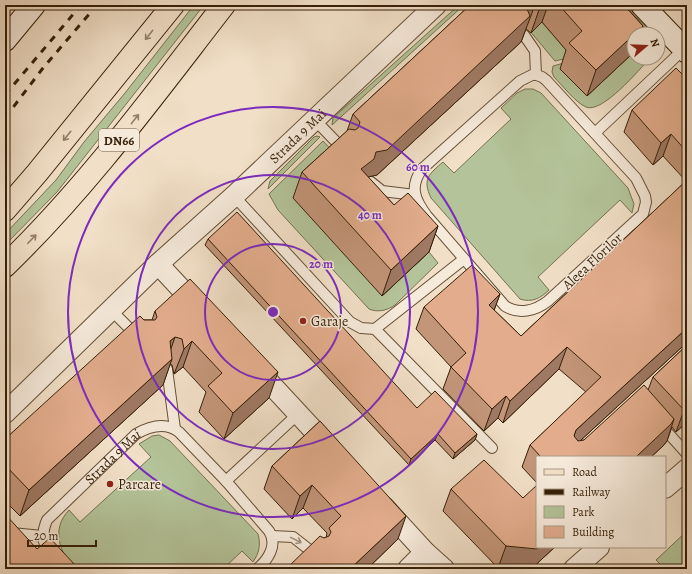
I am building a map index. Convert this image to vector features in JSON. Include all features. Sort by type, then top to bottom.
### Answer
[{"type":"main road","name":"DN66","points":[[5,210],[37,173],[173,5]]},
{"type":"main road","name":"DN66","points":[[5,266],[61,208],[111,149],[224,5]]},
{"type":"street","points":[[5,40],[34,5]]},
{"type":"street","name":"Strada 9 Mai","points":[[5,413],[158,264],[234,196],[436,5]]},
{"type":"street","points":[[642,5],[686,49]]},
{"type":"street","points":[[158,264],[213,323]]},
{"type":"street","points":[[240,351],[341,459]]},
{"type":"street","points":[[666,487],[687,469]]},
{"type":"street","points":[[372,493],[425,552],[444,569]]},
{"type":"street","points":[[574,569],[598,548]]},
{"type":"street","points":[[408,569],[425,552]]},
{"type":"lane","points":[[524,35],[535,51],[536,75]]},
{"type":"lane","points":[[375,329],[464,259],[427,216],[415,195],[415,180],[422,169],[520,81],[531,75],[536,75],[546,80],[595,133],[686,49]]},
{"type":"lane","points":[[314,119],[344,150]]},
{"type":"lane","name":"Aleea Florilor","points":[[464,259],[505,306],[519,312],[540,308],[643,214],[646,202],[645,196],[636,178],[595,133]]},
{"type":"lane","points":[[371,182],[382,191],[415,195]]},
{"type":"lane","points":[[234,196],[350,322],[361,328],[375,329],[492,448]]},
{"type":"lane","points":[[111,310],[141,341]]},
{"type":"lane","points":[[167,370],[175,429],[226,481],[272,536],[293,537],[300,540],[316,555]]},
{"type":"lane","points":[[226,481],[299,413]]},
{"type":"lane","points":[[651,415],[687,454]]},
{"type":"lane","name":"Strada 9 Mai","points":[[42,536],[43,528],[47,520],[136,434],[152,426],[175,429]]},
{"type":"lane","points":[[5,525],[12,533],[42,536],[47,553],[61,569]]},
{"type":"lane","points":[[257,569],[268,560],[272,536]]},
{"type":"green space","points":[[194,5],[204,5],[57,192],[5,245],[5,234],[56,180],[84,142],[125,93]]},
{"type":"green space","points":[[459,5],[464,5],[332,125],[333,118]]},
{"type":"green space","points":[[591,5],[625,5],[645,26],[626,26],[626,66],[643,66],[620,90],[601,104],[593,107],[586,107],[569,94],[554,77],[552,72],[553,66],[564,63]]},
{"type":"green space","points":[[541,21],[572,57],[555,61],[529,30]]},
{"type":"green space","points":[[525,89],[533,89],[541,93],[628,188],[634,204],[632,213],[620,200],[538,277],[549,290],[543,295],[532,300],[520,299],[431,198],[427,186],[428,177],[443,162],[454,173],[511,119],[501,108],[517,93]]},
{"type":"green space","points":[[314,137],[320,137],[268,189],[270,181]]},
{"type":"green space","points":[[323,141],[338,157],[382,296],[429,252],[438,263],[395,305],[389,308],[379,311],[369,309],[278,210],[269,194]]},
{"type":"green space","points":[[159,435],[170,441],[258,534],[259,549],[253,562],[242,551],[223,569],[75,569],[61,548],[59,540],[60,525],[63,517],[69,510],[80,522],[151,457],[139,444],[152,436]]},
{"type":"green space","points":[[687,531],[687,569],[665,569],[656,560]]},
{"type":"building","points":[[470,5],[529,5],[527,9],[530,16],[387,150],[376,152],[374,159],[361,169],[394,205],[408,193],[438,226],[391,270],[302,172],[349,129],[355,130],[358,128],[360,122],[353,114]]},
{"type":"building","points":[[559,5],[624,5],[643,26],[626,26],[626,42],[596,70],[569,43],[582,31]]},
{"type":"building","points":[[676,68],[687,79],[687,152],[671,134],[661,143],[632,110]]},
{"type":"building","points":[[687,180],[687,328],[576,430],[574,436],[578,441],[584,440],[644,385],[674,419],[671,424],[637,456],[540,456],[530,445],[601,377],[567,347],[510,401],[506,396],[492,409],[451,367],[466,353],[424,307],[472,265],[500,294],[489,305],[521,336]]},
{"type":"building","name":"Garaje","points":[[237,212],[417,408],[435,391],[477,434],[455,453],[438,434],[411,459],[208,239]]},
{"type":"building","points":[[190,279],[278,372],[233,413],[208,386],[222,373],[192,341],[184,349],[182,339],[175,337],[170,341],[172,359],[29,490],[5,465],[5,439],[140,316],[144,320],[155,320],[157,317],[155,311]]},
{"type":"building","points":[[687,345],[687,408],[684,410],[653,377]]},
{"type":"building","points":[[320,421],[406,516],[350,569],[286,569],[320,536],[324,538],[329,536],[331,532],[329,528],[341,516],[312,485],[300,496],[272,466]]},
{"type":"building","points":[[484,460],[523,498],[536,486],[536,548],[538,548],[537,549],[506,546],[451,489]]},
{"type":"building","points":[[5,514],[37,549],[50,538],[75,565],[71,569],[5,569]]},
{"type":"railway","points":[[5,95],[81,5]]},
{"type":"railway","points":[[5,118],[43,68],[97,5]]},
{"type":"place","name":"Garaje","points":[[303,321]]},
{"type":"place","name":"Parcare","points":[[110,484]]}]
